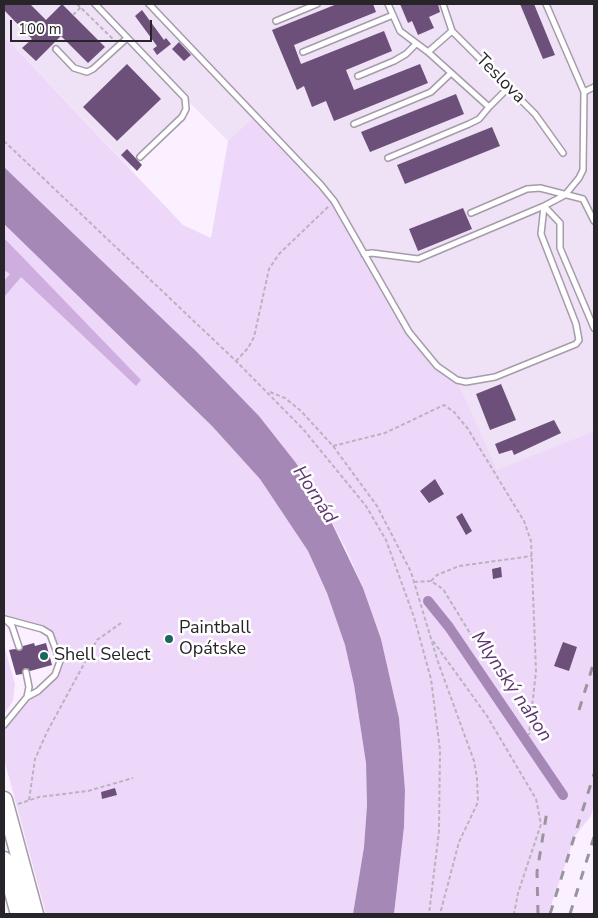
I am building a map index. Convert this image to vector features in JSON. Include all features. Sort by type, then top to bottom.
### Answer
[{"type":"highway","points":[[5,804],[35,914]]},
{"type":"highway","points":[[4,864],[19,914]]},
{"type":"lane","points":[[94,4],[185,98],[186,103],[182,117],[140,157]]},
{"type":"lane","points":[[149,4],[256,115],[334,201],[409,332],[437,366],[457,380],[466,382],[480,381],[576,344],[579,340],[576,324],[541,234],[544,206]]},
{"type":"lane","points":[[276,21],[317,4]]},
{"type":"lane","points":[[388,4],[400,31],[428,52],[489,107]]},
{"type":"lane","name":"Teslova","points":[[443,4],[452,31],[535,114],[563,153]]},
{"type":"lane","points":[[364,254],[372,253],[418,259],[544,206],[565,195],[579,178],[583,170],[584,92],[546,4]]},
{"type":"lane","points":[[303,52],[393,15]]},
{"type":"lane","points":[[428,52],[452,31]]},
{"type":"lane","points":[[56,49],[74,68],[87,72],[93,70],[127,38]]},
{"type":"lane","points":[[358,76],[394,61],[406,54],[416,44]]},
{"type":"lane","points":[[354,124],[431,92],[451,73]]},
{"type":"lane","points":[[388,158],[469,124],[479,118],[509,87]]},
{"type":"lane","points":[[584,92],[594,87]]},
{"type":"lane","points":[[471,213],[533,188],[583,199],[594,221]]},
{"type":"lane","points":[[544,206],[560,223],[560,248],[594,328]]},
{"type":"lane","points":[[5,619],[12,626],[19,647]]},
{"type":"lane","points":[[4,725],[27,697],[38,692],[55,675],[60,661],[50,634],[5,619]]},
{"type":"lane","points":[[26,672],[29,688],[27,697]]},
{"type":"path","points":[[78,4],[119,45]]},
{"type":"path","points":[[73,15],[81,7]]},
{"type":"path","points":[[4,141],[236,361],[303,428],[366,506],[386,540],[414,616],[431,679],[440,750],[439,831],[429,914]]},
{"type":"path","points":[[236,361],[248,348],[254,337],[269,269],[279,254],[334,201]]},
{"type":"path","points":[[268,392],[285,398],[301,411],[333,446],[377,506],[414,582],[474,761],[478,802],[459,842],[440,914]]},
{"type":"path","points":[[333,446],[385,433],[444,405],[454,412],[468,429],[524,521],[531,541],[536,671],[529,735]]},
{"type":"path","points":[[414,582],[431,580],[437,575],[459,566],[532,556]]},
{"type":"path","points":[[431,580],[443,589],[451,600],[498,679]]},
{"type":"path","points":[[29,800],[35,759],[46,732],[98,640],[121,623]]},
{"type":"path","points":[[432,639],[487,716],[536,798],[540,824],[518,893],[514,914]]},
{"type":"path","points":[[5,804],[88,791],[133,778]]},
{"type":"shaded area","points":[[4,4],[594,4],[594,431],[497,471],[457,380],[437,366],[421,347],[256,115],[228,141],[186,99],[182,117],[130,168],[4,36]]},
{"type":"shaded area","points":[[4,36],[183,225],[211,238],[228,141],[256,115],[334,201],[409,332],[437,366],[457,380],[497,470],[594,431],[594,805],[591,816],[575,836],[548,914],[394,914],[404,827],[405,790],[399,718],[381,639],[363,588],[347,551],[326,511],[296,463],[259,416],[197,352],[4,167]]},
{"type":"shaded area","points":[[4,224],[212,426],[260,479],[308,551],[327,593],[345,645],[354,685],[366,763],[367,805],[364,847],[353,914],[46,914],[4,759],[4,725],[27,697],[55,675],[60,661],[54,640],[42,629],[4,619]]},
{"type":"shaded area","points":[[4,238],[141,380],[136,386],[21,277],[4,297],[4,281],[10,274],[4,270]]},
{"type":"shaded area","points":[[4,645],[15,684],[13,701],[4,714]]},
{"type":"water","name":"Hornád","points":[[4,167],[197,352],[259,416],[296,463],[326,511],[363,588],[381,639],[399,718],[405,790],[404,827],[394,914],[353,914],[364,847],[367,805],[366,763],[354,685],[345,645],[327,593],[308,551],[260,479],[212,426],[4,224]]},
{"type":"building","points":[[4,4],[30,4],[46,20],[62,4],[105,47],[88,63],[61,36],[36,61],[22,48],[32,39],[4,10]]},
{"type":"building","points":[[337,4],[373,4],[376,12],[294,45],[301,64],[384,31],[392,51],[346,70],[354,90],[420,64],[428,83],[334,121],[326,101],[312,107],[304,86],[297,90],[272,30]]},
{"type":"building","points":[[400,4],[438,4],[440,12],[429,17],[434,28],[418,35],[412,21],[408,23]]},
{"type":"building","points":[[520,4],[534,4],[555,55],[543,59]]},
{"type":"building","points":[[142,10],[164,40],[166,38],[171,44],[157,55],[153,49],[157,46],[135,16]]},
{"type":"building","points":[[179,42],[191,55],[184,61],[172,49]]},
{"type":"building","points":[[127,64],[161,99],[117,141],[83,107]]},
{"type":"building","points":[[456,94],[464,114],[370,152],[361,132]]},
{"type":"building","points":[[492,127],[500,146],[405,184],[397,165]]},
{"type":"building","points":[[127,149],[142,165],[137,171],[121,155]]},
{"type":"building","points":[[463,208],[472,229],[418,251],[409,229]]},
{"type":"building","points":[[501,384],[516,420],[490,430],[476,394]]},
{"type":"building","points":[[554,420],[561,433],[514,455],[512,450],[499,454],[495,444]]},
{"type":"building","points":[[435,479],[444,494],[429,503],[420,491]]},
{"type":"building","points":[[462,513],[472,531],[466,535],[456,517]]},
{"type":"building","points":[[501,567],[502,577],[493,579],[492,569]]},
{"type":"building","points":[[563,642],[577,647],[569,671],[554,666]]},
{"type":"building","points":[[34,643],[35,646],[46,643],[52,665],[30,671],[25,668],[22,674],[16,675],[9,650],[15,649],[20,651],[23,646]]},
{"type":"building","points":[[115,788],[117,795],[102,799],[101,792]]},
{"type":"waterway","name":"Mlynský náhon","points":[[428,601],[449,627],[563,795]]},
{"type":"railway","points":[[579,710],[594,662]]},
{"type":"railway","points":[[550,914],[594,774]]},
{"type":"railway","points":[[538,914],[537,872],[547,811]]},
{"type":"railway","points":[[570,914],[594,837]]},
{"type":"place","name":"Paintball Opátske","points":[[169,639]]},
{"type":"place","name":"Shell Select","points":[[44,656]]}]
